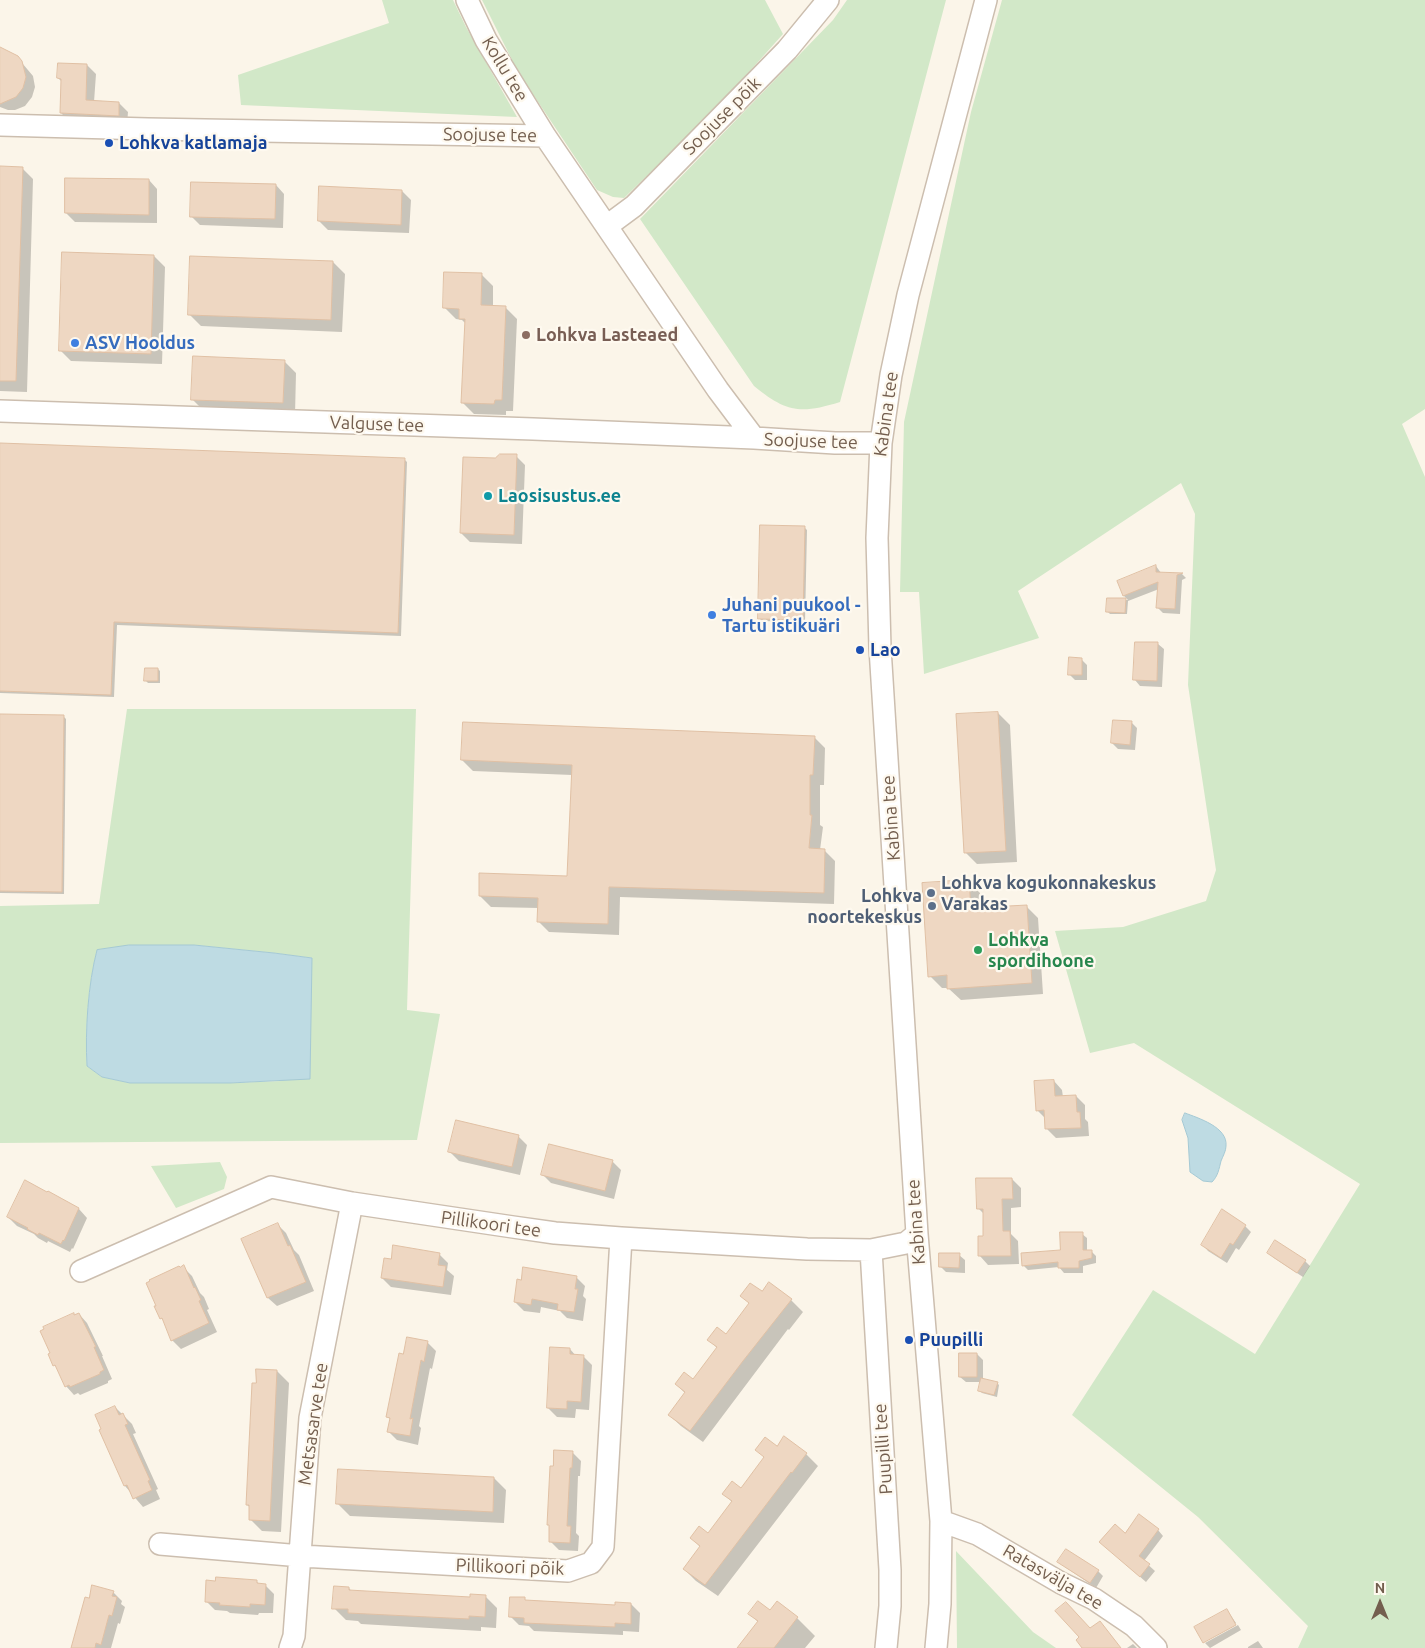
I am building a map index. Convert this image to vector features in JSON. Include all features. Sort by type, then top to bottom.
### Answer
[{"type":"street","name":"Kollu tee","points":[[467,0],[486,40],[546,136]]},
{"type":"street","name":"Soojuse põik","points":[[607,226],[634,206],[787,50],[828,0]]},
{"type":"street","name":"Kabina tee","points":[[936,1648],[940,1604],[940,1521],[917,1234],[878,617],[877,538],[881,443],[891,375],[908,295],[986,0]]},
{"type":"street","name":"Soojuse tee","points":[[0,124],[148,129],[546,136],[718,390],[754,438],[835,443],[881,443]]},
{"type":"street","name":"Valguse tee","points":[[0,411],[754,438]]},
{"type":"street","name":"Pillikoori tee","points":[[81,1271],[271,1187],[352,1203],[555,1233],[621,1238],[807,1249],[871,1250],[906,1243],[917,1234]]},
{"type":"street","name":"Metsasarve tee","points":[[290,1648],[294,1636],[301,1556],[302,1511],[310,1418],[352,1203]]},
{"type":"street","name":"Pillikoori põik","points":[[160,1544],[301,1556],[568,1571],[591,1563],[604,1547],[621,1238]]},
{"type":"street","name":"Puupilli tee","points":[[871,1250],[890,1570],[890,1606],[886,1648]]},
{"type":"street","name":"Ratasvälja tee","points":[[940,1521],[977,1534],[1094,1599],[1134,1626],[1156,1648]]},
{"type":"green space","points":[[382,0],[453,0],[466,27],[517,117],[241,105],[238,75],[389,23]]},
{"type":"green space","points":[[482,0],[765,0],[783,34],[715,110],[624,198],[613,197],[597,190],[518,72]]},
{"type":"green space","points":[[847,0],[946,0],[840,402],[815,408],[795,409],[776,402],[754,386],[640,219],[833,20]]},
{"type":"green space","points":[[1002,0],[1425,0],[1425,409],[1402,424],[1425,477],[1425,1648],[1298,1648],[1308,1626],[1198,1517],[1072,1415],[1153,1290],[1255,1354],[1360,1184],[1134,1043],[1090,1053],[1055,931],[1123,927],[1206,901],[1216,870],[1188,685],[1195,514],[1181,483],[1018,591],[1039,638],[924,674],[919,592],[900,592],[904,422],[971,112]]},
{"type":"green space","points":[[127,709],[416,709],[407,1010],[440,1014],[417,1140],[0,1143],[0,906],[99,904]],"holes":[[[194,945],[312,958],[281,1081],[130,1083],[102,1077],[87,1066],[88,1008],[91,978],[97,951]]]},
{"type":"green space","points":[[220,1162],[227,1177],[224,1189],[176,1208],[151,1166]]},
{"type":"green space","points":[[956,1551],[1033,1632],[1056,1648],[957,1648]]},
{"type":"water","points":[[129,945],[194,945],[312,958],[310,1079],[230,1083],[130,1083],[102,1077],[87,1066],[88,1008],[91,978],[97,950]]},
{"type":"water","points":[[1185,1113],[1211,1124],[1225,1139],[1225,1152],[1217,1175],[1212,1182],[1203,1181],[1190,1172],[1188,1138],[1182,1120]]},
{"type":"building","points":[[0,47],[18,56],[22,61],[26,77],[23,88],[16,97],[0,104]]},
{"type":"building","points":[[58,63],[87,64],[86,100],[119,102],[119,116],[60,113],[61,79],[57,78]]},
{"type":"building","points":[[0,166],[23,167],[16,381],[0,381]]},
{"type":"building","points":[[65,178],[149,179],[149,215],[65,213]]},
{"type":"building","points":[[191,182],[276,184],[275,219],[190,217]]},
{"type":"building","points":[[319,186],[402,190],[401,225],[318,221]]},
{"type":"building","points":[[62,252],[154,255],[151,354],[59,351]]},
{"type":"building","points":[[190,256],[333,261],[331,320],[188,315]]},
{"type":"building","name":"Lohkva Lasteaed","points":[[444,272],[482,273],[481,305],[506,306],[502,400],[495,400],[494,404],[461,403],[465,319],[459,319],[459,309],[443,308]]},
{"type":"building","points":[[193,356],[285,360],[283,403],[191,400]]},
{"type":"building","points":[[0,443],[405,458],[398,633],[114,622],[111,695],[0,691]]},
{"type":"building","name":"Laosisustus.ee","points":[[500,454],[517,454],[514,535],[460,533],[463,457],[495,458]]},
{"type":"building","points":[[760,525],[805,526],[803,620],[758,619]]},
{"type":"building","points":[[1156,565],[1156,572],[1183,573],[1177,575],[1175,609],[1156,608],[1158,582],[1123,596],[1117,581]]},
{"type":"building","points":[[1107,598],[1126,598],[1125,613],[1106,612]]},
{"type":"building","points":[[1135,642],[1158,642],[1157,681],[1133,680]]},
{"type":"building","points":[[1069,657],[1082,658],[1082,675],[1068,675]]},
{"type":"building","points":[[145,668],[158,668],[158,681],[144,681]]},
{"type":"building","points":[[998,712],[1006,851],[964,853],[956,714]]},
{"type":"building","points":[[0,714],[64,715],[62,892],[0,891]]},
{"type":"building","points":[[1113,720],[1132,721],[1130,745],[1111,743]]},
{"type":"building","points":[[463,722],[815,736],[813,775],[810,775],[810,815],[812,815],[809,848],[825,849],[824,893],[609,887],[608,924],[537,922],[538,898],[479,896],[479,873],[567,876],[572,765],[461,760]]},
{"type":"building","name":"Lohkva spordihoone","points":[[969,880],[971,908],[1027,905],[1032,983],[947,989],[947,975],[928,977],[922,883]]},
{"type":"building","points":[[1054,1080],[1055,1096],[1076,1095],[1077,1112],[1080,1112],[1081,1128],[1045,1129],[1044,1110],[1036,1111],[1034,1081]]},
{"type":"building","points":[[456,1120],[519,1135],[512,1167],[448,1152]]},
{"type":"building","points":[[549,1144],[613,1160],[605,1191],[541,1175]]},
{"type":"building","points":[[976,1178],[1012,1178],[1013,1199],[1002,1199],[1003,1231],[1010,1231],[1011,1256],[978,1256],[978,1236],[983,1236],[983,1209],[977,1209]]},
{"type":"building","points":[[25,1180],[79,1208],[61,1244],[39,1233],[38,1235],[7,1217]]},
{"type":"building","points":[[1222,1209],[1246,1225],[1233,1245],[1230,1243],[1221,1258],[1201,1245]]},
{"type":"building","points":[[278,1223],[306,1282],[267,1298],[241,1239]]},
{"type":"building","points":[[1060,1232],[1083,1232],[1083,1250],[1092,1250],[1092,1258],[1079,1261],[1079,1268],[1058,1268],[1058,1262],[1022,1266],[1021,1253],[1060,1250]]},
{"type":"building","points":[[1275,1240],[1306,1260],[1297,1273],[1267,1253]]},
{"type":"building","points":[[393,1245],[440,1253],[438,1265],[446,1266],[443,1287],[381,1278],[384,1258],[391,1259]]},
{"type":"building","points":[[939,1253],[960,1253],[959,1268],[939,1267]]},
{"type":"building","points":[[184,1265],[201,1300],[199,1301],[209,1323],[171,1341],[162,1318],[160,1319],[154,1306],[156,1306],[146,1283]]},
{"type":"building","points":[[523,1267],[577,1276],[575,1289],[578,1289],[574,1312],[557,1310],[558,1304],[532,1299],[531,1305],[514,1302],[517,1279],[521,1280]]},
{"type":"building","points":[[769,1282],[792,1299],[690,1431],[668,1415],[685,1392],[675,1384],[684,1372],[693,1379],[717,1347],[707,1340],[717,1327],[726,1334],[749,1303],[740,1296],[750,1283],[762,1291]]},
{"type":"building","points":[[74,1313],[74,1315],[79,1313],[96,1347],[94,1347],[104,1370],[100,1374],[70,1387],[69,1385],[65,1387],[55,1365],[53,1366],[48,1354],[50,1353],[40,1331],[44,1329],[43,1327]]},
{"type":"building","points":[[407,1337],[428,1341],[424,1362],[421,1360],[410,1419],[413,1418],[410,1436],[387,1432],[390,1418],[386,1417],[399,1353],[403,1354]]},
{"type":"building","points":[[550,1347],[570,1348],[570,1354],[584,1355],[581,1402],[567,1401],[567,1409],[547,1408]]},
{"type":"building","points":[[959,1353],[977,1353],[977,1377],[959,1377]]},
{"type":"building","points":[[256,1369],[277,1370],[270,1521],[249,1520],[249,1505],[246,1505],[252,1383],[256,1383]]},
{"type":"building","points":[[981,1378],[998,1382],[994,1395],[978,1391]]},
{"type":"building","points":[[115,1406],[119,1415],[123,1413],[128,1424],[125,1425],[150,1480],[148,1481],[152,1490],[133,1499],[127,1485],[124,1486],[99,1430],[101,1429],[95,1415]]},
{"type":"building","points":[[784,1436],[807,1453],[705,1585],[683,1569],[700,1546],[690,1538],[699,1526],[708,1533],[732,1501],[722,1494],[732,1481],[741,1488],[764,1457],[755,1450],[765,1437],[777,1446]]},
{"type":"building","points":[[554,1450],[573,1451],[572,1468],[570,1468],[567,1526],[571,1526],[570,1543],[549,1542],[549,1525],[547,1525],[550,1466],[553,1466]]},
{"type":"building","points":[[338,1469],[494,1477],[493,1512],[336,1504]]},
{"type":"building","points":[[1139,1514],[1159,1529],[1139,1556],[1150,1564],[1140,1577],[1099,1542],[1115,1524],[1125,1533]]},
{"type":"building","points":[[1066,1549],[1099,1570],[1090,1583],[1057,1562]]},
{"type":"building","points":[[216,1577],[257,1580],[257,1583],[266,1584],[265,1605],[250,1604],[250,1607],[205,1602],[206,1580],[215,1581]]},
{"type":"building","points":[[92,1585],[114,1591],[112,1596],[117,1597],[112,1616],[109,1615],[101,1645],[96,1643],[95,1648],[71,1648],[85,1597],[89,1598]]},
{"type":"building","points":[[334,1586],[349,1587],[349,1590],[470,1597],[470,1594],[486,1595],[485,1617],[469,1616],[469,1619],[348,1613],[348,1609],[332,1609]]},
{"type":"building","points":[[510,1597],[525,1597],[525,1600],[615,1605],[615,1602],[631,1603],[631,1624],[615,1623],[615,1627],[524,1623],[524,1618],[509,1617]]},
{"type":"building","points":[[758,1601],[770,1610],[777,1601],[798,1617],[774,1648],[737,1648],[758,1621],[748,1614]]},
{"type":"building","points":[[1066,1602],[1090,1628],[1100,1621],[1121,1648],[1082,1648],[1076,1640],[1079,1637],[1055,1611]]},
{"type":"building","points":[[1227,1609],[1236,1625],[1203,1643],[1194,1627]]},
{"type":"place","name":"Lohkva katlamaja","points":[[109,143]]},
{"type":"place","name":"Lohkva Lasteaed","points":[[526,335]]},
{"type":"place","name":"ASV Hooldus","points":[[75,343]]},
{"type":"place","name":"Laosisustus.ee","points":[[488,496]]},
{"type":"place","name":"Juhani puukool - Tartu istikuäri","points":[[712,615]]},
{"type":"place","name":"Lao","points":[[860,650]]},
{"type":"place","name":"Lohkva kogukonnakeskus Varakas","points":[[931,893]]},
{"type":"place","name":"Lohkva noortekeskus","points":[[932,906]]},
{"type":"place","name":"Lohkva spordihoone","points":[[978,950]]},
{"type":"place","name":"Puupilli","points":[[909,1340]]}]
